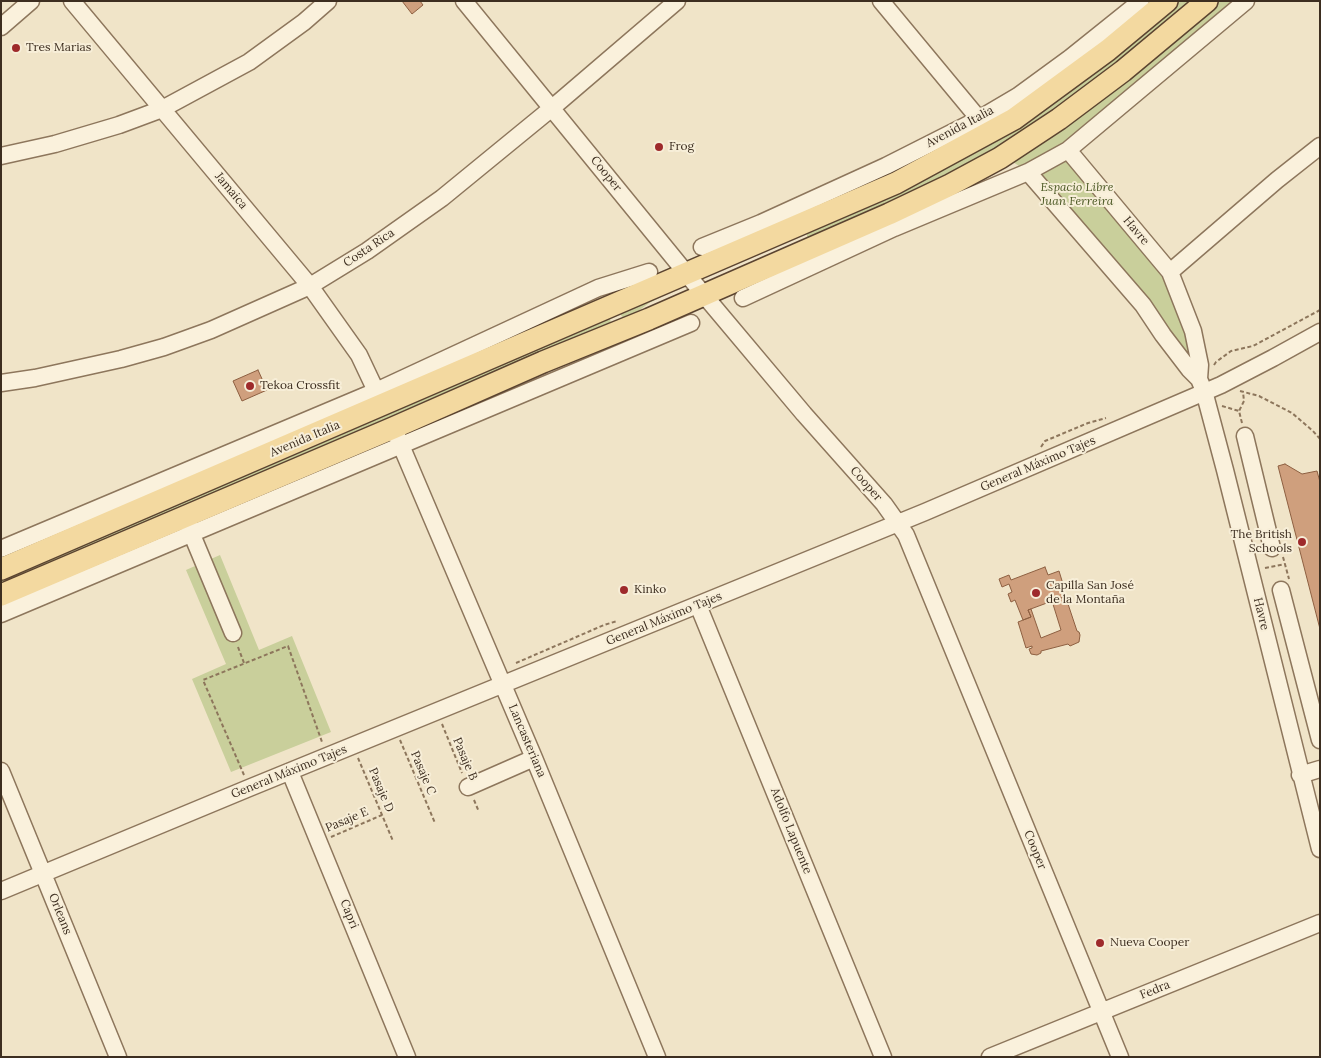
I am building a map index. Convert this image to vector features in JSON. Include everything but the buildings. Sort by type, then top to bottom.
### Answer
[{"type":"main road","name":"Avenida Italia","points":[[1,569],[687,274],[778,230],[896,183],[1014,119],[1108,50],[1167,1]]},
{"type":"main road","name":"Avenida Italia","points":[[1,595],[188,525],[243,502],[397,437],[543,362],[578,348],[627,339],[654,328],[704,295],[780,270],[808,249],[891,221],[928,204],[1059,119],[1123,71],[1207,1]]},
{"type":"main road","points":[[704,295],[702,284],[705,279],[710,275],[761,253],[778,230]]},
{"type":"main road","points":[[627,339],[632,322],[645,309],[686,287],[688,281],[687,274]]},
{"type":"street","points":[[1,27],[31,1]]},
{"type":"street","name":"Jamaica","points":[[72,1],[310,286],[359,355],[376,391]]},
{"type":"street","points":[[1,156],[55,144],[119,125],[162,109],[249,62],[304,22],[328,1]]},
{"type":"street","name":"Cooper","points":[[464,1],[704,295],[804,414],[884,504],[906,535],[1120,1057]]},
{"type":"street","name":"Costa Rica","points":[[1,383],[36,378],[164,347],[211,330],[310,286],[367,251],[442,198],[552,108],[677,1]]},
{"type":"street","points":[[882,1],[979,119]]},
{"type":"street","name":"Avenida Italia","points":[[702,247],[778,230],[886,166],[979,119],[1018,96],[1070,58],[1141,1]]},
{"type":"street","name":"Avenida Italia","points":[[928,204],[1028,172],[1068,150],[1246,1]]},
{"type":"street","points":[[1170,272],[1277,180],[1320,146]]},
{"type":"street","name":"Havre","points":[[1068,150],[1170,272],[1192,331],[1200,365],[1201,385],[1251,572],[1320,850]]},
{"type":"street","name":"Havre","points":[[1028,172],[1143,305],[1201,385]]},
{"type":"street","name":"Avenida Italia","points":[[743,298],[780,270],[891,221]]},
{"type":"street","points":[[778,230],[808,249]]},
{"type":"street","name":"Avenida Italia","points":[[1,549],[376,391],[598,288],[649,272]]},
{"type":"street","points":[[598,288],[627,339]]},
{"type":"street","name":"Avenida Italia","points":[[654,328],[691,323]]},
{"type":"street","name":"General Máximo Tajes","points":[[1,891],[898,523],[1109,434],[1201,385],[1221,384],[1320,332]]},
{"type":"street","name":"Avenida Italia","points":[[397,437],[587,367],[627,339]]},
{"type":"street","points":[[578,348],[587,367]]},
{"type":"street","points":[[543,362],[553,381]]},
{"type":"street","points":[[1245,436],[1272,548]]},
{"type":"street","name":"Lancasteriana","points":[[397,437],[503,684],[657,1057]]},
{"type":"street","points":[[1229,487],[1256,481]]},
{"type":"street","points":[[188,525],[233,634]]},
{"type":"street","name":"Avenida Italia","points":[[1,614],[188,525]]},
{"type":"street","points":[[1281,590],[1320,740]]},
{"type":"street","name":"Adolfo Lapuente","points":[[698,605],[883,1057]]},
{"type":"street","points":[[1269,648],[1295,640]]},
{"type":"street","points":[[1280,693],[1306,686]]},
{"type":"street","points":[[468,786],[534,758]]},
{"type":"street","points":[[1300,775],[1320,769]]},
{"type":"street","name":"Orleans","points":[[1,771],[118,1057]]},
{"type":"street","name":"Capri","points":[[290,772],[408,1057]]},
{"type":"street","name":"Fedra","points":[[990,1057],[1320,924]]},
{"type":"path","points":[[1213,367],[1216,362],[1231,351],[1253,346],[1320,310]]},
{"type":"path","points":[[1221,384],[1259,396],[1292,413],[1314,431],[1320,439]]},
{"type":"path","points":[[1239,411],[1244,401],[1243,392]]},
{"type":"path","points":[[1272,548],[1280,546],[1291,587],[1281,590]]},
{"type":"path","points":[[1251,572],[1285,564]]},
{"type":"path","points":[[233,634],[244,664]]},
{"type":"path","points":[[249,788],[203,680],[288,646],[327,756]]},
{"type":"path","name":"Pasaje B","points":[[436,712],[479,812]]},
{"type":"path","name":"Pasaje C","points":[[395,729],[435,823]]},
{"type":"path","name":"Pasaje D","points":[[352,746],[393,841]]},
{"type":"path","name":"Pasaje E","points":[[319,842],[382,815]]},
{"type":"green space","points":[[1177,1],[1194,1],[1053,114],[946,179],[808,238],[807,233],[1126,45]]},
{"type":"green space","points":[[1215,1],[1239,1],[1061,148],[1019,166],[1013,162]]},
{"type":"green space","name":"Espacio Libre Juan Ferreira","points":[[1065,159],[1069,161],[1158,265],[1181,312],[1193,363],[1040,176],[1041,172]]},
{"type":"green space","points":[[681,287],[649,303],[633,315],[623,318],[621,315],[621,313]]},
{"type":"green space","points":[[607,317],[610,318],[611,324],[1,588],[1,576]]},
{"type":"green space","points":[[220,555],[259,650],[292,636],[331,732],[231,772],[192,679],[226,664],[186,570]]},
{"type":"place","name":"Tres Marias","points":[[16,48]]},
{"type":"place","name":"Frog","points":[[659,147]]},
{"type":"place","name":"Tekoa Crossfit","points":[[250,386]]},
{"type":"place","name":"The British Schools","points":[[1302,542]]},
{"type":"place","name":"Kinko","points":[[624,590]]},
{"type":"place","name":"Capilla San José de la Montaña","points":[[1036,593]]},
{"type":"place","name":"Nueva Cooper","points":[[1100,943]]}]
